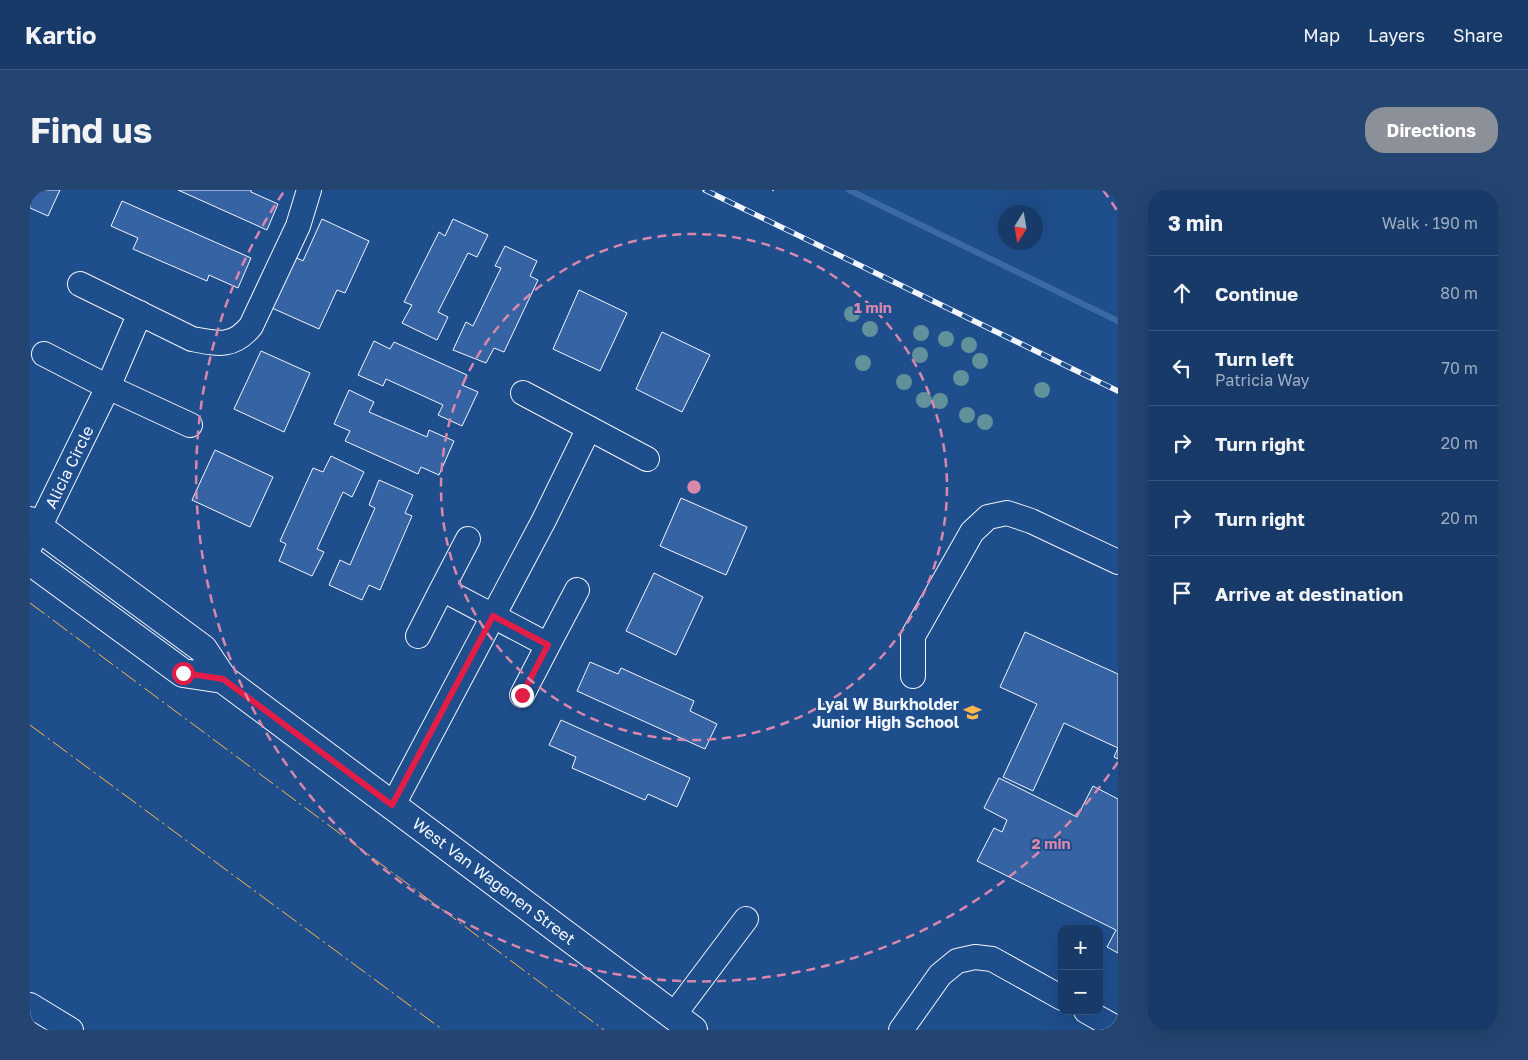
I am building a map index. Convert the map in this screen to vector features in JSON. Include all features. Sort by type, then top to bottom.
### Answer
[{"type":"main road","name":"West Van Wagenen Street","points":[[33,532],[203,649],[223,679],[683,1023]]},
{"type":"main road","name":"West Van Wagenen Street","points":[[30,561],[183,673],[223,679]]},
{"type":"street","points":[[80,284],[192,340],[229,342],[241,338],[251,326],[298,226],[309,190]]},
{"type":"street","name":"Alicia Circle","points":[[33,532],[108,387],[140,313]]},
{"type":"street","points":[[44,354],[108,387],[190,425]]},
{"type":"street","points":[[523,393],[647,459]]},
{"type":"street","points":[[392,805],[544,520],[590,428]]},
{"type":"street","points":[[913,676],[913,636],[972,532],[988,517],[1007,513],[1031,521],[1118,562]]},
{"type":"street","points":[[418,636],[468,539]]},
{"type":"street","points":[[442,589],[548,645]]},
{"type":"street","points":[[522,695],[576,590]]},
{"type":"street","points":[[683,1023],[746,919]]},
{"type":"street","points":[[901,1030],[940,975],[957,961],[975,958],[992,959],[1058,996]]},
{"type":"street","points":[[30,1005],[71,1030]]},
{"type":"street","points":[[1093,1015],[1118,1029]]},
{"type":"building","points":[[30,190],[60,190],[48,216],[30,208]]},
{"type":"building","points":[[178,190],[251,190],[251,192],[278,204],[267,230]]},
{"type":"building","points":[[122,201],[251,258],[238,288],[209,275],[207,281],[133,249],[138,238],[111,226]]},
{"type":"building","points":[[322,219],[369,241],[345,293],[337,290],[319,329],[272,308],[295,257],[303,261]]},
{"type":"building","points":[[453,219],[488,235],[477,257],[468,253],[438,312],[448,317],[437,340],[402,323],[412,305],[404,302],[439,232],[445,236]]},
{"type":"building","points":[[505,246],[537,261],[530,276],[538,280],[504,352],[494,348],[486,363],[453,350],[466,322],[473,326],[501,268],[495,266]]},
{"type":"building","points":[[579,290],[627,313],[600,371],[553,349]]},
{"type":"building","points":[[662,332],[710,355],[682,412],[636,389]]},
{"type":"building","points":[[374,341],[390,349],[394,342],[467,375],[462,385],[478,392],[462,426],[438,415],[443,405],[386,379],[383,386],[358,375]]},
{"type":"building","points":[[261,351],[310,373],[284,432],[234,409]]},
{"type":"building","points":[[349,390],[374,402],[369,412],[427,437],[429,430],[454,441],[439,475],[421,467],[418,474],[345,441],[350,431],[334,424]]},
{"type":"building","points":[[215,450],[273,477],[250,527],[192,500]]},
{"type":"building","points":[[331,456],[364,472],[352,497],[343,492],[317,549],[324,552],[312,576],[279,561],[286,544],[280,541],[313,468],[323,472]]},
{"type":"building","points":[[379,480],[413,495],[405,513],[412,516],[380,590],[369,585],[362,600],[329,585],[340,560],[350,565],[375,508],[369,505]]},
{"type":"building","points":[[681,498],[747,527],[726,575],[660,546]]},
{"type":"building","points":[[654,573],[703,597],[676,655],[626,631]]},
{"type":"building","points":[[1025,632],[1118,674],[1118,748],[1064,723],[1033,791],[1003,777],[1037,704],[1000,687]]},
{"type":"building","points":[[590,662],[618,674],[621,668],[694,701],[690,711],[717,724],[705,749],[577,691]]},
{"type":"building","points":[[561,720],[690,778],[677,807],[648,794],[645,800],[572,768],[576,757],[549,745]]},
{"type":"building","points":[[1118,748],[1118,759],[1114,757]]},
{"type":"building","points":[[999,778],[1077,817],[1093,786],[1118,799],[1118,953],[1107,947],[1116,930],[977,861],[994,828],[1002,832],[1007,820],[984,808]]},
{"type":"waterway","points":[[849,190],[1118,321]]},
{"type":"railway","points":[[705,190],[1118,391]]},
{"type":"power","points":[[30,603],[604,1030]]},
{"type":"power","points":[[30,725],[443,1030]]},
{"type":"place","name":"Lyal W Burkholder Junior High School","points":[[973,713]]},
{"type":"route","points":[[183,673],[223,679],[392,805],[493,616],[548,645],[522,695]]}]
